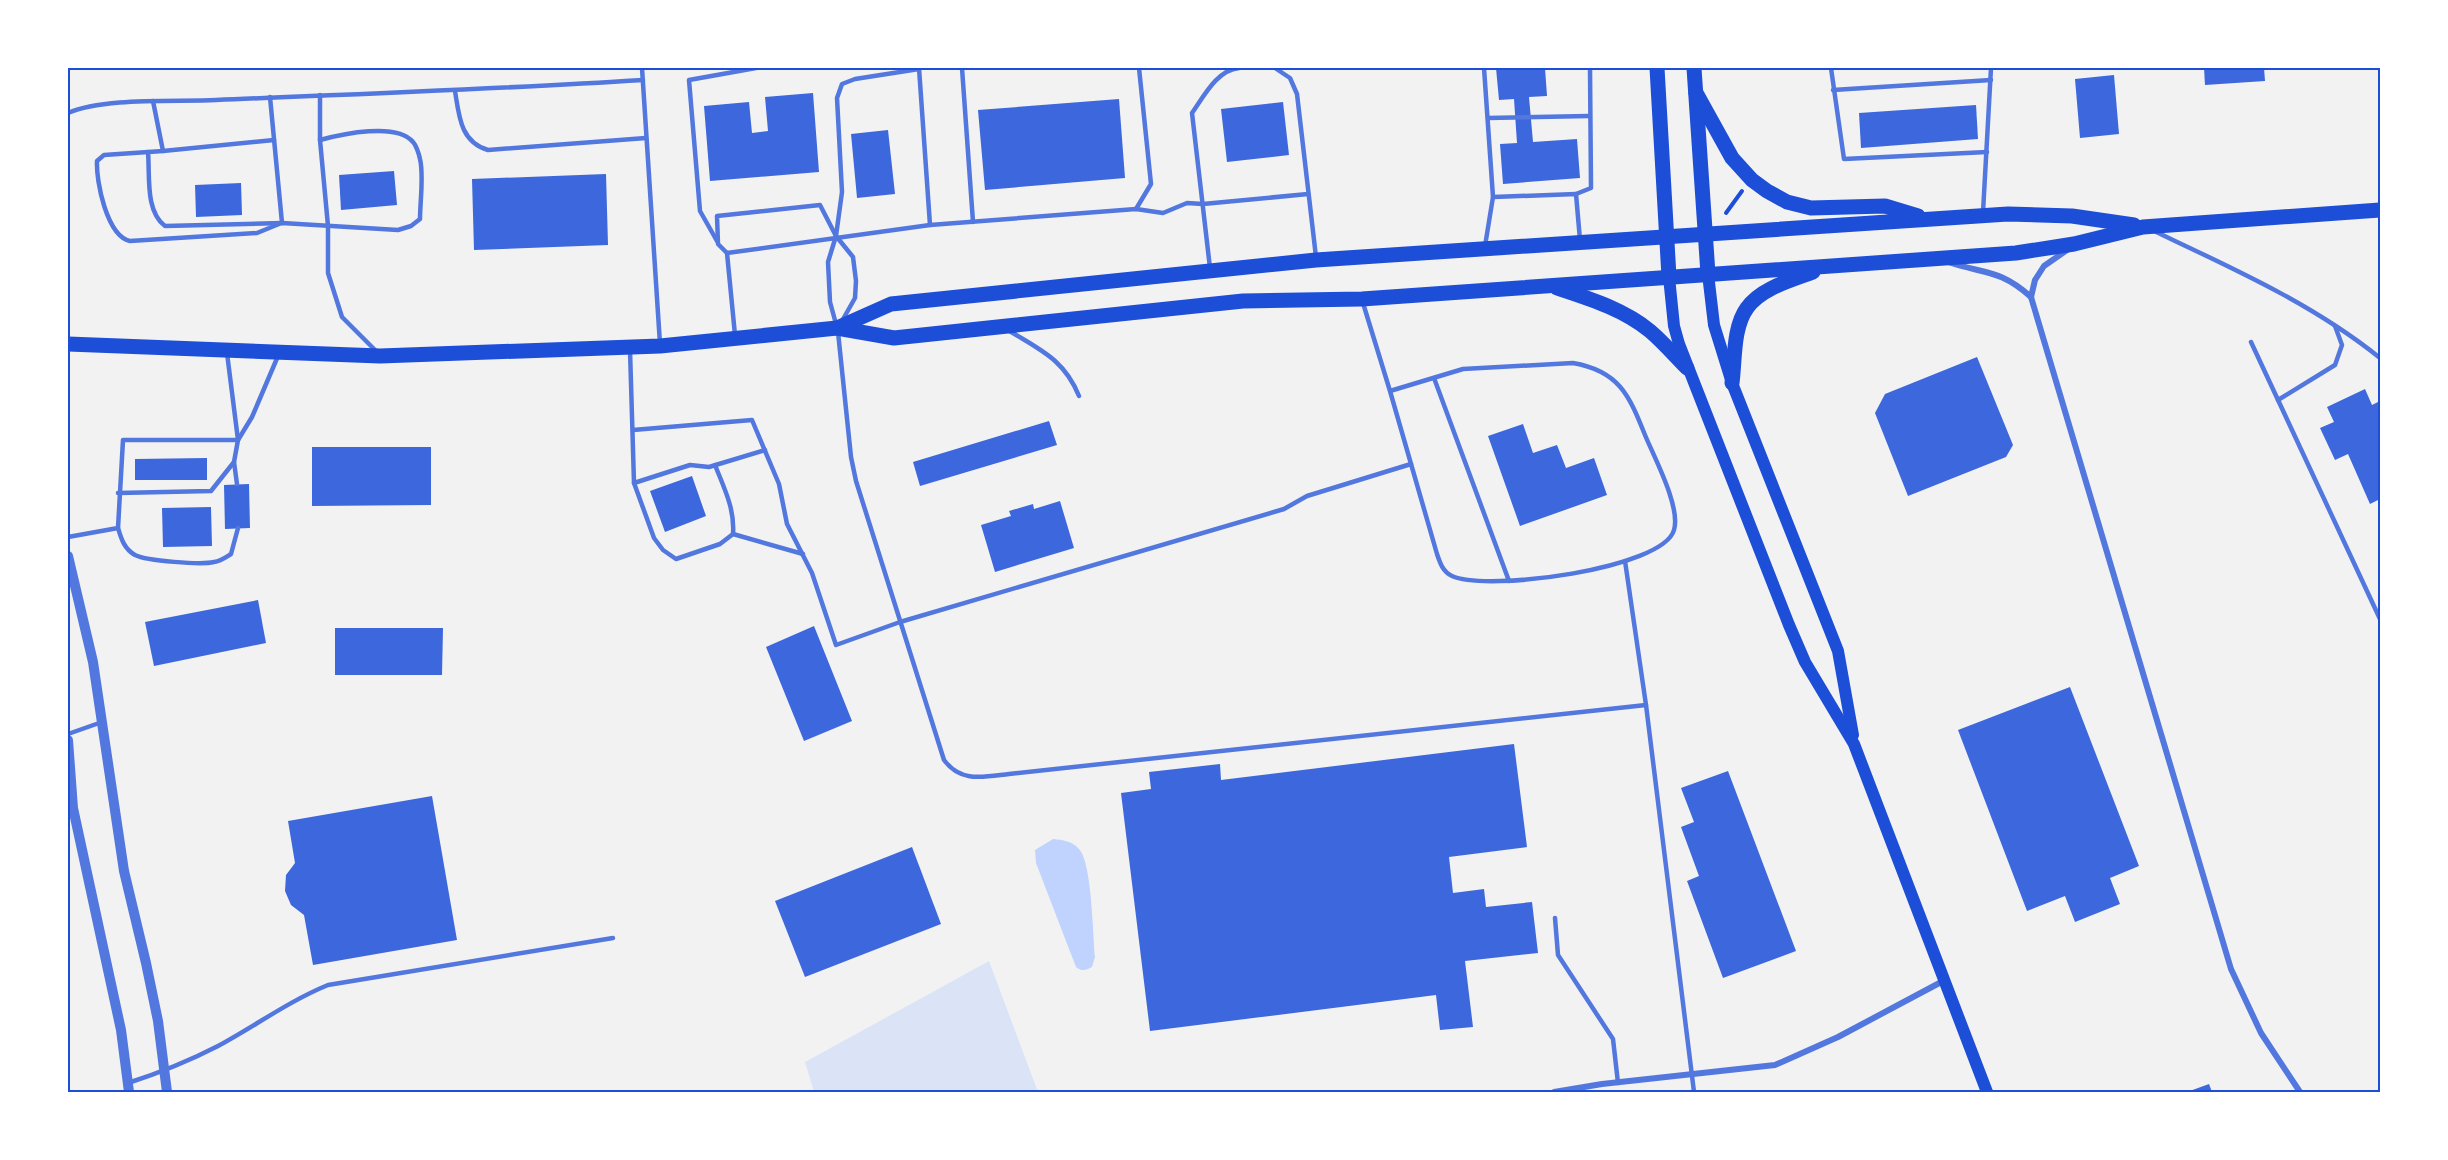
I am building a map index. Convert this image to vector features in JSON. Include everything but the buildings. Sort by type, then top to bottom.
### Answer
[{"type":"main road","points":[[1658,68],[1668,277],[1674,326],[1687,368],[1805,662],[1854,744],[1987,1092]]},
{"type":"main road","points":[[1694,68],[1708,274],[1714,325],[1732,382],[1838,651],[1854,744]]},
{"type":"main road","points":[[1696,93],[1732,158],[1752,180],[1767,191],[1787,201],[1811,208],[1885,206],[1930,219]]},
{"type":"main road","points":[[68,345],[380,356],[630,348],[837,328],[894,338],[1244,301],[1362,299],[2016,253],[2074,244],[2143,226],[2380,210]]},
{"type":"main road","points":[[837,328],[891,304],[1316,260],[1983,216],[2072,216],[2143,226]]},
{"type":"main road","points":[[1732,382],[1737,337],[1747,308],[1758,298],[1779,286],[1829,266]]},
{"type":"main road","points":[[1548,285],[1606,304],[1629,316],[1652,332],[1687,368]]},
{"type":"street","points":[[2074,244],[2044,266],[2035,280],[2031,297],[2231,969],[2261,1033],[2300,1092]]},
{"type":"street","points":[[1936,259],[1960,267],[2000,275],[2016,284],[2031,297]]},
{"type":"street","points":[[68,556],[93,662],[103,722],[112,802],[124,871],[158,1022],[167,1092]]},
{"type":"street","points":[[68,740],[73,807],[119,1020],[129,1088]]},
{"type":"street","points":[[1554,1092],[1775,1065],[1804,1054],[1945,980]]},
{"type":"lane","points":[[642,68],[660,346]]},
{"type":"lane","points":[[735,339],[728,253],[718,244],[700,212],[690,80],[756,68]]},
{"type":"lane","points":[[930,225],[919,68],[855,79],[842,84],[837,98],[842,192],[836,236],[828,262],[827,279],[837,328],[851,457],[944,760],[951,770],[971,778],[1646,705]]},
{"type":"lane","points":[[962,68],[973,222]]},
{"type":"lane","points":[[1136,209],[1151,184],[1139,68]]},
{"type":"lane","points":[[1210,270],[1192,113],[1211,85],[1229,69],[1239,68]]},
{"type":"lane","points":[[1275,68],[1290,78],[1297,94],[1316,260]]},
{"type":"lane","points":[[1484,68],[1493,197],[1485,249]]},
{"type":"lane","points":[[1493,197],[1575,194],[1591,188],[1588,68]]},
{"type":"lane","points":[[1831,68],[1844,159],[1987,152]]},
{"type":"lane","points":[[1983,216],[1991,68]]},
{"type":"lane","points":[[68,113],[85,107],[153,101],[455,91],[643,80]]},
{"type":"lane","points":[[1833,90],[1991,80]]},
{"type":"lane","points":[[455,91],[459,121],[466,136],[476,147],[488,150],[646,138]]},
{"type":"lane","points":[[320,95],[320,140],[329,241],[328,273],[342,317],[380,356]]},
{"type":"lane","points":[[270,97],[282,223]]},
{"type":"lane","points":[[153,101],[163,151]]},
{"type":"lane","points":[[1488,118],[1589,116]]},
{"type":"lane","points":[[148,152],[152,208],[155,219],[165,226],[282,223],[398,230],[411,226],[420,219],[421,161],[414,142],[400,133],[356,133],[320,140]]},
{"type":"lane","points":[[274,140],[104,155],[97,161],[109,221],[120,237],[130,241],[256,233],[282,223]]},
{"type":"lane","points":[[728,253],[836,236],[930,225],[1136,209],[1163,213],[1187,203],[1203,204],[1308,194]]},
{"type":"lane","points":[[1575,194],[1581,243]]},
{"type":"lane","points":[[718,244],[717,216],[820,205],[836,236],[853,257],[856,281],[855,298],[837,328]]},
{"type":"lane","points":[[2143,226],[2247,275],[2335,326],[2380,358]]},
{"type":"lane","points":[[1362,299],[1442,567],[1450,575],[1465,580],[1545,579],[1625,561],[1657,549],[1668,541],[1674,530],[1675,518],[1672,502],[1633,405],[1622,386],[1604,372],[1573,363],[1463,369],[1390,391]]},
{"type":"lane","points":[[2278,400],[2335,365],[2342,345],[2335,326]]},
{"type":"lane","points":[[1003,327],[1061,365],[1071,377],[1079,396]]},
{"type":"lane","points":[[2251,342],[2380,619]]},
{"type":"lane","points":[[630,348],[634,483],[654,538],[663,550],[676,559],[720,544],[733,534],[734,520],[730,502],[715,465]]},
{"type":"lane","points":[[226,352],[238,440],[234,462],[237,484]]},
{"type":"lane","points":[[238,440],[252,417],[279,354]]},
{"type":"lane","points":[[1434,378],[1509,581]]},
{"type":"lane","points":[[633,430],[752,420],[779,484],[787,524],[804,554],[836,645],[900,622],[1284,509],[1307,496],[1411,464]]},
{"type":"lane","points":[[238,440],[123,440],[118,493],[118,528],[122,543],[135,555],[158,560],[202,563],[214,562],[231,554],[238,528]]},
{"type":"lane","points":[[634,483],[690,465],[715,465],[765,450]]},
{"type":"lane","points":[[118,493],[211,491],[234,462]]},
{"type":"lane","points":[[68,537],[118,528]]},
{"type":"lane","points":[[733,534],[804,554]]},
{"type":"lane","points":[[1625,561],[1646,705],[1694,1092]]},
{"type":"lane","points":[[68,734],[103,722]]},
{"type":"lane","points":[[1555,918],[1558,955],[1613,1039],[1618,1083]]},
{"type":"lane","points":[[129,1088],[219,1045],[311,992],[328,985],[613,938]]},
{"type":"path","points":[[1726,213],[1746,186]]},
{"type":"path","points":[[1718,210],[1732,216]]},
{"type":"shaded area","points":[[989,961],[1038,1092],[814,1092],[805,1062]]},
{"type":"water","points":[[1053,839],[1067,841],[1076,846],[1087,869],[1095,957],[1092,967],[1086,970],[1076,967],[1036,863],[1035,850]]}]
